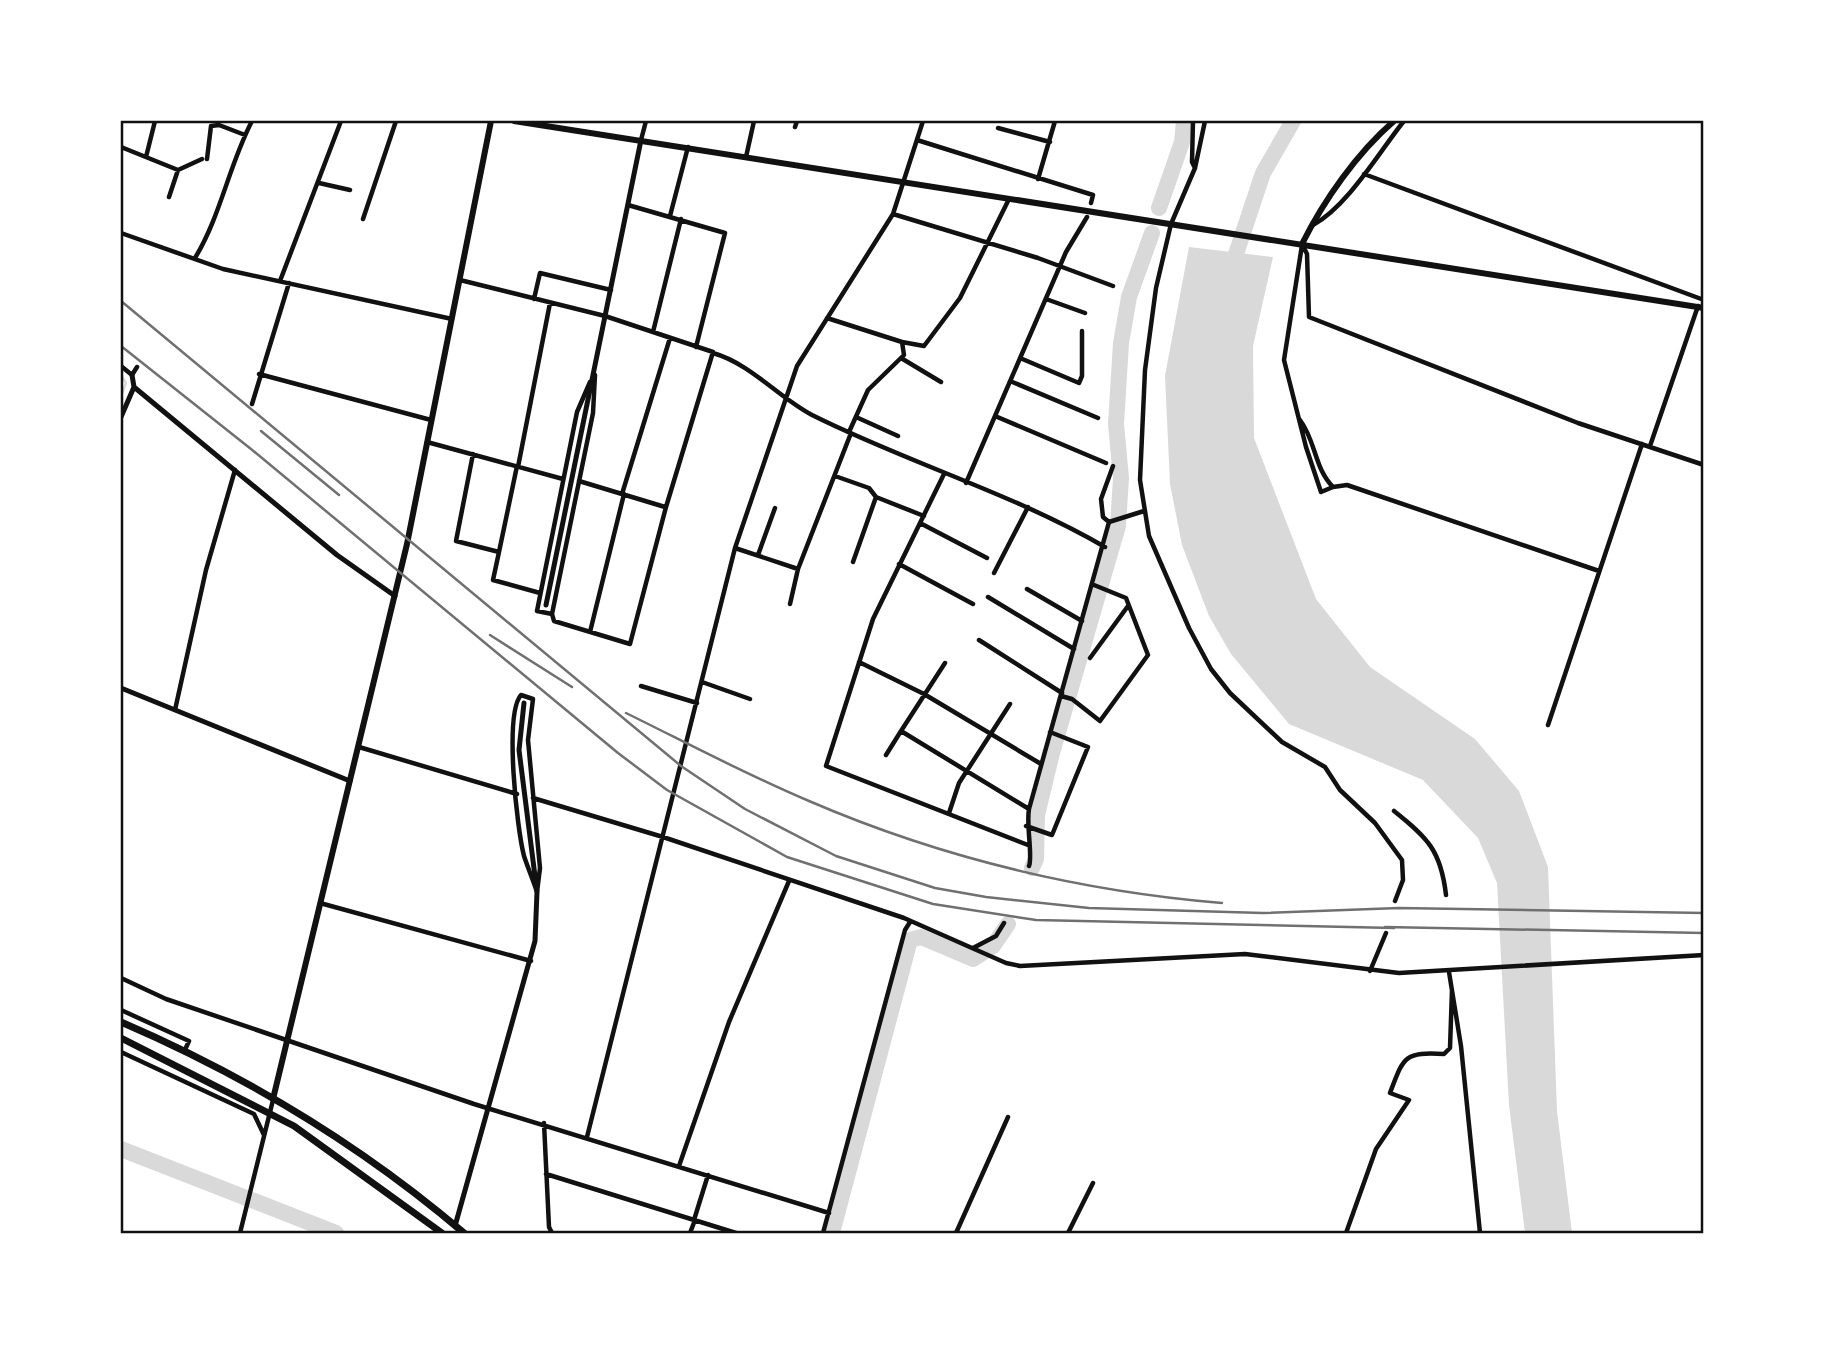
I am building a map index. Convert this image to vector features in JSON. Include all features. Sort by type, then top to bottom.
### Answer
[{"type":"highway","points":[[121,1022],[273,1099],[365,1156],[454,1230],[464,1233]]},
{"type":"highway","points":[[121,1038],[270,1113],[327,1148],[442,1233]]},
{"type":"main road","points":[[273,1099],[395,596],[491,121]]},
{"type":"main road","points":[[514,121],[1701,307]]},
{"type":"main road","points":[[1302,244],[1312,225],[1368,146],[1394,121]]},
{"type":"street","points":[[146,157],[155,121]]},
{"type":"street","points":[[195,258],[211,232],[252,121]]},
{"type":"street","points":[[280,281],[341,121]]},
{"type":"street","points":[[363,219],[396,121]]},
{"type":"street","points":[[546,605],[646,121]]},
{"type":"street","points":[[746,157],[754,121]]},
{"type":"street","points":[[587,1137],[735,548],[797,366],[892,214],[923,121]]},
{"type":"street","points":[[1038,178],[1055,121]]},
{"type":"street","points":[[1193,121],[1192,162],[1195,168]]},
{"type":"street","points":[[1205,121],[1195,168],[1156,288],[1145,370],[1140,480],[1149,536],[1211,669],[1230,693],[1282,742],[1325,767],[1339,790],[1375,823],[1402,860],[1403,880],[1395,901]]},
{"type":"street","points":[[1312,225],[1324,219],[1364,174],[1404,121]]},
{"type":"street","points":[[121,147],[177,170],[204,159],[211,126],[219,125],[245,135]]},
{"type":"street","points":[[998,128],[1050,142]]},
{"type":"street","points":[[917,141],[1093,195],[1091,203]]},
{"type":"street","points":[[670,216],[688,147]]},
{"type":"street","points":[[170,197],[177,170]]},
{"type":"street","points":[[1364,174],[1704,300]]},
{"type":"street","points":[[319,183],[350,190]]},
{"type":"street","points":[[827,318],[902,342],[924,346],[960,298],[1009,198]]},
{"type":"street","points":[[628,205],[725,233],[696,347]]},
{"type":"street","points":[[892,214],[1061,266],[1113,285]]},
{"type":"street","points":[[966,483],[1061,266],[1087,217]]},
{"type":"street","points":[[653,332],[681,219]]},
{"type":"street","points":[[121,233],[223,268],[452,319]]},
{"type":"street","points":[[1302,244],[1284,360],[1321,492],[1333,486],[1347,485],[1599,570]]},
{"type":"street","points":[[1302,244],[1307,254],[1309,317],[1557,415],[1704,465]]},
{"type":"street","points":[[534,299],[540,273],[611,290]]},
{"type":"street","points":[[460,279],[605,316],[713,354],[750,371],[784,400],[944,474],[1052,516],[1105,547]]},
{"type":"street","points":[[252,404],[289,283]]},
{"type":"street","points":[[1046,299],[1085,313]]},
{"type":"street","points":[[540,593],[493,580],[550,303]]},
{"type":"street","points":[[1650,446],[1701,307]]},
{"type":"street","points":[[1020,358],[1079,383],[1082,376],[1083,331]]},
{"type":"street","points":[[590,632],[623,494],[670,338]]},
{"type":"street","points":[[790,604],[798,569],[856,417],[868,390],[904,355],[902,342]]},
{"type":"street","points":[[595,371],[593,413],[552,614],[554,621],[630,644],[666,507],[713,354]]},
{"type":"street","points":[[901,358],[941,383]]},
{"type":"street","points":[[121,366],[132,375]]},
{"type":"street","points":[[121,417],[134,387],[132,375],[136,367]]},
{"type":"street","points":[[552,614],[537,611],[540,593],[578,412],[595,371]]},
{"type":"street","points":[[259,374],[431,420]]},
{"type":"street","points":[[1010,381],[1098,418]]},
{"type":"street","points":[[134,387],[337,555],[395,596]]},
{"type":"street","points":[[995,416],[1106,463]]},
{"type":"street","points":[[856,417],[898,436]]},
{"type":"street","points":[[1300,420],[1307,429],[1319,469],[1333,486]]},
{"type":"street","points":[[427,442],[564,479]]},
{"type":"street","points":[[1548,725],[1642,444]]},
{"type":"street","points":[[473,454],[456,541],[499,552]]},
{"type":"street","points":[[1110,522],[1103,517],[1101,499],[1113,466]]},
{"type":"street","points":[[176,710],[206,570],[235,470]]},
{"type":"street","points":[[944,474],[873,619],[826,766],[1028,845]]},
{"type":"street","points":[[835,475],[869,488],[876,497],[924,516]]},
{"type":"street","points":[[579,481],[666,507]]},
{"type":"street","points":[[853,562],[876,497]]},
{"type":"street","points":[[994,573],[1028,507]]},
{"type":"street","points":[[758,555],[775,508]]},
{"type":"street","points":[[1110,522],[1144,511]]},
{"type":"street","points":[[1029,866],[1032,859],[1028,845],[1029,809],[1082,621],[1095,586],[1110,522]]},
{"type":"street","points":[[920,523],[987,558]]},
{"type":"street","points":[[735,548],[798,569]]},
{"type":"street","points":[[899,564],[973,604]]},
{"type":"street","points":[[979,640],[1072,699],[1100,722],[1148,655],[1126,598],[1095,586]]},
{"type":"street","points":[[1027,589],[1082,621]]},
{"type":"street","points":[[988,597],[1074,649]]},
{"type":"street","points":[[1090,658],[1128,605]]},
{"type":"street","points":[[859,662],[924,695],[1041,764]]},
{"type":"street","points":[[886,755],[945,663]]},
{"type":"street","points":[[702,682],[750,699]]},
{"type":"street","points":[[641,686],[697,703]]},
{"type":"street","points":[[121,688],[350,781]]},
{"type":"street","points":[[522,695],[533,699],[528,740],[540,868],[537,892],[524,853],[517,794],[514,722],[522,695]]},
{"type":"street","points":[[454,1230],[532,961],[538,916],[519,750],[524,704]]},
{"type":"street","points":[[948,813],[966,771],[1010,704]]},
{"type":"street","points":[[901,731],[1029,809]]},
{"type":"street","points":[[1029,827],[1052,835],[1088,747],[1052,733]]},
{"type":"street","points":[[359,747],[517,794]]},
{"type":"street","points":[[533,798],[663,837],[910,922],[1006,963],[1046,967],[1204,954],[1245,954],[1370,971],[1449,972],[1630,961],[1668,955],[1704,955]]},
{"type":"street","points":[[1394,811],[1427,839],[1439,856],[1446,895]]},
{"type":"street","points":[[679,1166],[729,1023],[789,881]]},
{"type":"street","points":[[320,903],[532,961]]},
{"type":"street","points":[[823,1233],[905,930],[910,922]]},
{"type":"street","points":[[975,949],[996,936],[1004,923]]},
{"type":"street","points":[[1370,971],[1386,933]]},
{"type":"street","points":[[1449,972],[1480,1233]]},
{"type":"street","points":[[121,978],[166,999],[287,1042],[489,1108],[829,1213]]},
{"type":"street","points":[[1346,1233],[1376,1149],[1409,1100],[1390,1093],[1401,1065],[1407,1056],[1415,1053],[1444,1054],[1450,1048],[1451,990]]},
{"type":"street","points":[[121,1010],[189,1041],[184,1052]]},
{"type":"street","points":[[121,1052],[254,1114],[264,1136]]},
{"type":"street","points":[[240,1233],[273,1099]]},
{"type":"street","points":[[956,1233],[1008,1117]]},
{"type":"street","points":[[544,1124],[549,1227],[552,1233]]},
{"type":"street","points":[[546,1174],[736,1233]]},
{"type":"street","points":[[690,1233],[708,1175]]},
{"type":"street","points":[[1068,1233],[1093,1183]]},
{"type":"shaded area","points":[[1189,247],[1273,257],[1253,346],[1254,438],[1316,599],[1370,667],[1475,739],[1519,791],[1548,867],[1557,1111],[1572,1233],[1525,1233],[1509,1105],[1497,883],[1478,838],[1423,780],[1289,724],[1231,654],[1209,616],[1182,545],[1170,484],[1165,376]]},
{"type":"waterway","points":[[1159,208],[1182,142],[1184,121]]},
{"type":"waterway","points":[[1230,272],[1263,173],[1293,121]]},
{"type":"waterway","points":[[1032,868],[1036,859],[1037,815],[1052,753],[1118,526],[1121,478],[1116,424],[1121,343],[1129,297],[1152,233]]},
{"type":"waterway","points":[[121,375],[126,383],[121,396]]},
{"type":"waterway","points":[[832,1233],[910,940],[921,937],[973,959],[993,946],[1008,924]]},
{"type":"waterway","points":[[121,1149],[336,1233]]},
{"type":"railway","points":[[121,301],[681,766],[745,809],[836,856],[935,888],[986,897],[1089,908],[1263,913],[1399,908],[1704,913]]},
{"type":"railway","points":[[121,346],[251,449],[618,753],[667,790],[787,857],[933,904],[1036,920],[1394,928]]},
{"type":"railway","points":[[261,431],[339,495]]},
{"type":"railway","points":[[490,635],[572,687]]},
{"type":"railway","points":[[626,713],[786,791],[908,839],[1011,869],[1063,880],[1116,890],[1222,903]]},
{"type":"railway","points":[[1385,927],[1704,933]]}]
